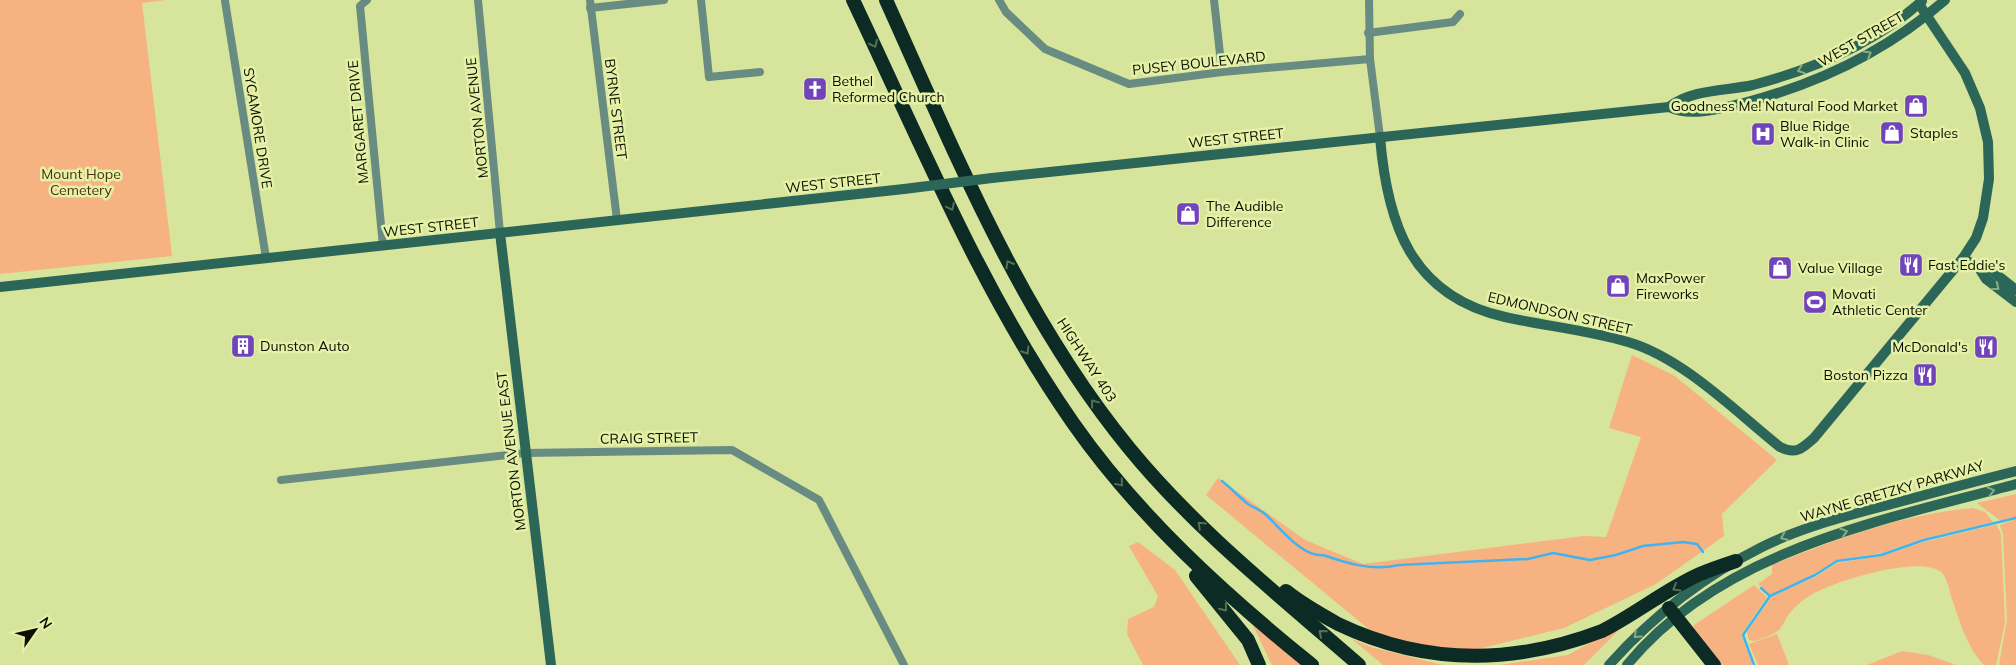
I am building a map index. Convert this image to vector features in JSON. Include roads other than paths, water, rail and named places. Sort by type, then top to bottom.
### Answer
[{"type":"highway","points":[[853,0],[975,256],[1018,340],[1073,423],[1096,453],[1174,542],[1247,612],[1312,665]]},
{"type":"highway","name":"HIGHWAY 403","points":[[886,0],[998,243],[1050,334],[1086,392],[1130,449],[1217,540],[1359,665]]},
{"type":"highway","points":[[1217,540],[1236,550],[1295,598],[1356,634],[1395,650],[1424,658],[1462,662],[1497,662],[1534,656],[1562,648],[1604,630],[1700,574],[1736,561]]},
{"type":"highway","points":[[1174,542],[1185,563],[1248,640],[1259,665]]},
{"type":"highway","points":[[1672,612],[1714,665]]},
{"type":"main road","name":"WEST STREET","points":[[1670,106],[1681,113],[1721,109],[1776,95],[1851,64],[1927,16],[1945,0]]},
{"type":"main road","name":"WEST STREET","points":[[0,287],[1670,106],[1680,98],[1757,84],[1834,58],[1921,2]]},
{"type":"main road","name":"EDMONDSON STREET","points":[[1380,137],[1388,197],[1399,235],[1425,273],[1448,292],[1474,306],[1502,317],[1628,342],[1674,362],[1780,447],[1789,452],[1797,451],[1814,438],[1963,258],[1976,238],[1984,218],[1989,179],[1988,142],[1980,108],[1965,73],[1927,16],[1921,2]]},
{"type":"main road","name":"MORTON AVENUE EAST","points":[[500,233],[551,665]]},
{"type":"main road","points":[[1963,258],[1979,268],[1992,271],[2016,290]]},
{"type":"main road","points":[[1979,268],[1986,279],[2016,302]]},
{"type":"main road","name":"WAYNE GRETZKY PARKWAY","points":[[1610,665],[1632,639],[1672,612],[1736,561],[1762,547],[1828,521],[2016,471]]},
{"type":"main road","name":"WAYNE GRETZKY PARKWAY","points":[[1627,665],[1672,612],[1775,557],[1859,528],[2016,484]]},
{"type":"street","name":"MARGARET DRIVE","points":[[367,0],[360,6],[383,246]]},
{"type":"street","name":"MORTON AVENUE","points":[[478,0],[500,233]]},
{"type":"street","points":[[590,4],[664,0]]},
{"type":"street","points":[[701,0],[709,77],[760,72]]},
{"type":"street","name":"PUSEY BOULEVARD","points":[[999,0],[1006,12],[1045,49],[1129,84],[1222,72],[1370,59]]},
{"type":"street","points":[[1214,0],[1222,72]]},
{"type":"street","points":[[1369,0],[1368,33],[1370,59],[1380,137]]},
{"type":"street","name":"SYCAMORE DRIVE","points":[[225,1],[266,258]]},
{"type":"street","name":"BYRNE STREET","points":[[590,4],[617,220]]},
{"type":"street","points":[[1368,33],[1453,22],[1460,14]]},
{"type":"street","name":"CRAIG STREET","points":[[281,480],[525,453],[732,450],[819,500],[904,665]]},
{"type":"waterway","points":[[1222,481],[1248,504],[1265,514],[1291,540],[1307,552],[1361,566],[1389,567],[1528,559],[1553,553],[1590,560],[1616,555],[1643,546],[1683,542],[1697,544],[1703,552]]},
{"type":"waterway","points":[[1754,665],[1743,635],[1770,596],[1815,575],[1837,561],[1881,555],[1924,540],[2016,518]]},
{"type":"waterway","points":[[1761,588],[1770,596]]},
{"type":"place","name":"Bethel Reformed Church","points":[[815,89]]},
{"type":"place","name":"Goodness Me! Natural Food Market","points":[[1916,106]]},
{"type":"place","name":"Staples","points":[[1892,133]]},
{"type":"place","name":"Blue Ridge Walk-in Clinic","points":[[1763,134]]},
{"type":"place","name":"The Audible Difference","points":[[1188,214]]},
{"type":"place","name":"Fast Eddie's","points":[[1911,265]]},
{"type":"place","name":"Value Village","points":[[1780,268]]},
{"type":"place","name":"MaxPower Fireworks","points":[[1618,286]]},
{"type":"place","name":"Movati Athletic Center","points":[[1815,302]]},
{"type":"place","name":"Dunston Auto","points":[[243,346]]},
{"type":"place","name":"McDonald's","points":[[1986,347]]},
{"type":"place","name":"Boston Pizza","points":[[1925,375]]},
{"type":"park label","name":"Mount Hope Cemetery","points":[[81,182]]}]
